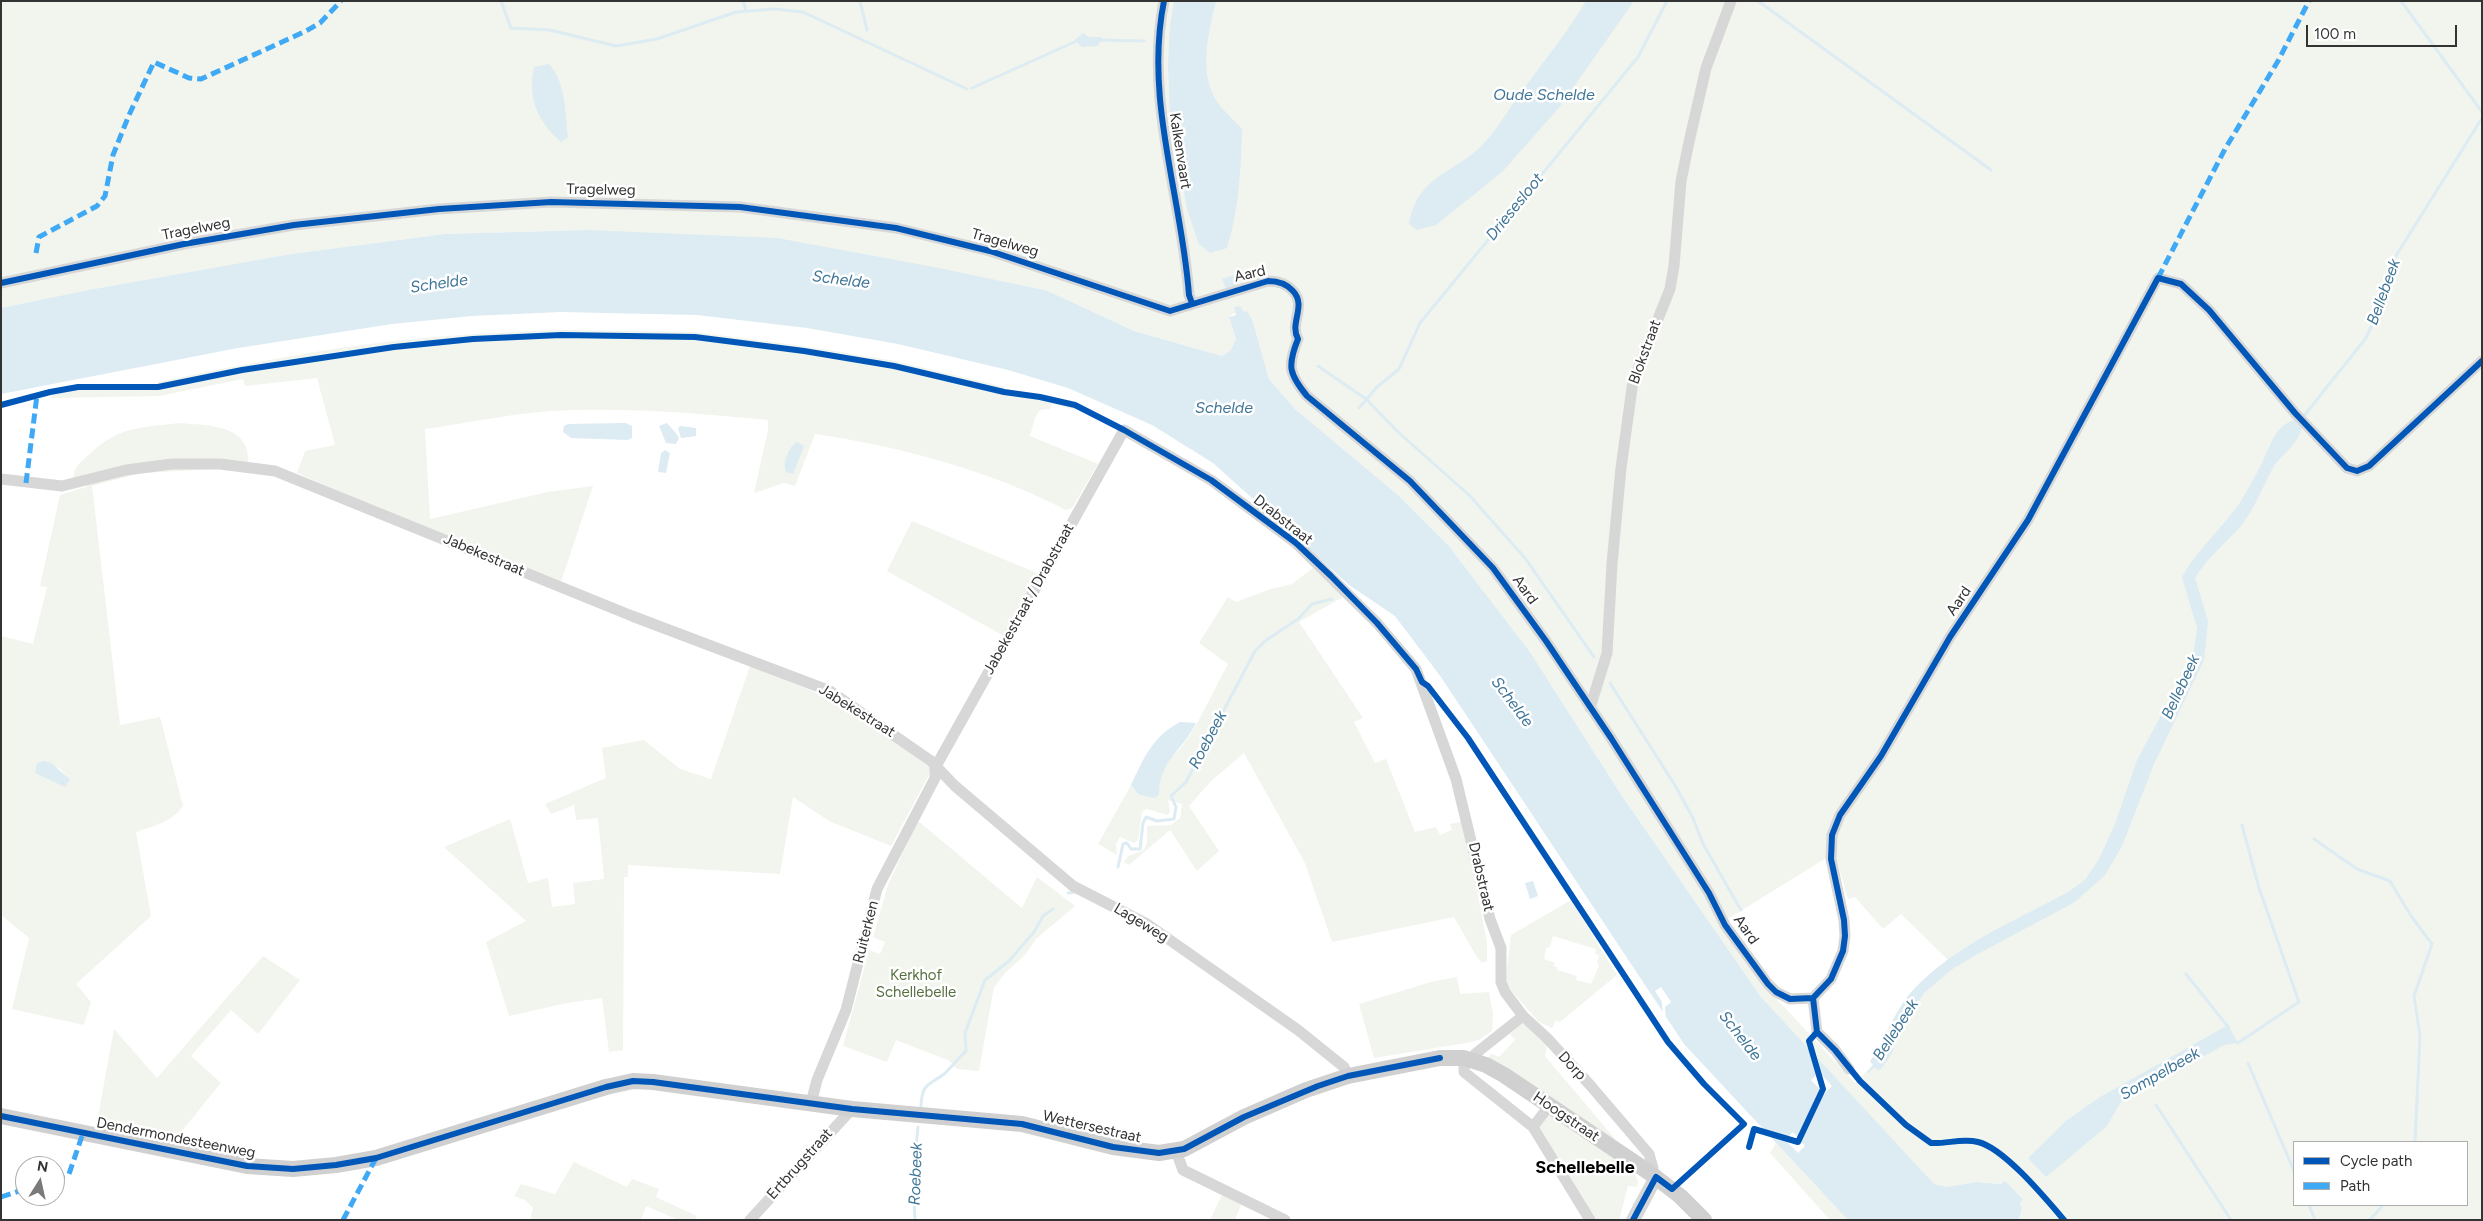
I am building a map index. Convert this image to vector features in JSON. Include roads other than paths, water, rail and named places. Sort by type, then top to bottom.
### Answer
[{"type":"main road","name":"Wettersestraat","points":[[812,1103],[852,1109],[1022,1124],[1131,1150],[1159,1153],[1176,1151],[1195,1144],[1244,1117],[1306,1090],[1348,1076],[1440,1058]]},
{"type":"main road","name":"Hoogstraat","points":[[1440,1058],[1469,1059],[1504,1075],[1653,1175],[1680,1196],[1704,1220]]},
{"type":"main road","name":"Dendermondesteenweg","points":[[1,1116],[247,1166],[293,1169],[336,1166],[376,1158],[606,1088],[633,1082],[653,1082],[812,1103]]},
{"type":"street","name":"Kalkenvaart","points":[[1164,1],[1158,47],[1161,111],[1189,295],[1192,302]]},
{"type":"street","name":"Blokstraat","points":[[1590,708],[1607,653],[1617,506],[1632,380],[1670,289],[1674,266],[1680,181],[1688,142],[1706,68],[1730,1]]},
{"type":"street","name":"Tragelweg","points":[[1,283],[184,244],[294,225],[439,209],[508,204],[591,202],[740,207],[896,228],[990,250],[1158,308],[1180,309],[1192,302]]},
{"type":"street","name":"Aard","points":[[1192,302],[1268,281],[1284,284],[1290,288],[1298,298],[1300,305],[1294,331],[1298,339],[1291,357],[1291,374],[1299,386],[1307,396],[1410,481],[1474,545],[1511,592],[1590,708],[1701,880],[1725,925],[1768,984],[1776,992],[1790,999],[1814,998],[1831,978],[1843,951],[1846,936],[1831,858],[1832,834],[1840,816],[1881,756],[1950,637],[2028,520],[2158,278],[2181,284],[2209,310],[2295,413],[2347,468],[2360,470],[2369,466],[2482,361]]},
{"type":"street","name":"Jabekestraat / Drabstraat","points":[[935,768],[1124,430]]},
{"type":"street","name":"Drabstraat","points":[[1124,430],[1211,480],[1296,544],[1377,623],[1416,669],[1456,779],[1490,919],[1501,948],[1501,982],[1505,992],[1523,1016]]},
{"type":"street","name":"Jabekestraat","points":[[1,479],[62,486],[126,470],[172,464],[220,464],[275,471],[632,616],[830,691],[931,761],[935,768]]},
{"type":"street","name":"Lageweg","points":[[935,768],[1073,886],[1147,924],[1315,1043],[1344,1067],[1348,1076]]},
{"type":"street","name":"Ruiterken","points":[[812,1103],[817,1080],[846,1010],[877,889],[934,778],[935,768]]},
{"type":"street","points":[[1814,998],[1817,1032],[1835,1050],[1848,1069]]},
{"type":"street","points":[[1523,1016],[1469,1059],[1464,1072],[1533,1127],[1590,1220]]},
{"type":"street","name":"Dorp","points":[[1523,1016],[1590,1084],[1649,1154],[1653,1175]]},
{"type":"street","points":[[1533,1127],[1549,1106]]},
{"type":"street","name":"Ertbrugstraat","points":[[750,1220],[852,1109]]},
{"type":"street","points":[[1176,1151],[1183,1170],[1284,1220]]},
{"type":"street","points":[[1633,1220],[1653,1175]]},
{"type":"water","points":[[1174,1],[1216,1],[1206,55],[1209,82],[1220,106],[1242,129],[1239,189],[1231,234],[1227,248],[1210,253],[1199,244],[1187,209],[1170,112],[1168,64],[1170,26]]},
{"type":"water","name":"Oude Schelde","points":[[1586,1],[1634,1],[1558,109],[1502,172],[1436,225],[1417,230],[1409,224],[1414,207],[1421,194],[1430,184],[1475,152],[1486,141],[1563,36]]},
{"type":"water","points":[[1083,33],[1089,37],[1102,37],[1098,46],[1082,47],[1075,40]]},
{"type":"water","points":[[549,64],[559,80],[564,98],[568,137],[561,142],[546,126],[536,109],[533,99],[532,78],[534,67]]},
{"type":"water","name":"Schelde","points":[[587,230],[777,238],[934,267],[1048,291],[1134,331],[1222,356],[1231,350],[1236,339],[1229,317],[1236,315],[1234,307],[1240,306],[1244,312],[1247,311],[1253,322],[1269,379],[1295,409],[1399,496],[1448,545],[1530,652],[1620,793],[1761,997],[1934,1184],[1946,1187],[1976,1182],[2001,1184],[2005,1181],[2023,1199],[2020,1203],[2022,1207],[2019,1220],[1848,1220],[1684,1044],[1441,677],[1395,616],[1349,585],[1213,463],[1152,425],[1068,388],[1008,370],[898,344],[807,328],[697,315],[560,312],[472,316],[392,324],[238,348],[1,394],[1,308],[88,290],[291,254],[445,234]]},
{"type":"water","points":[[1234,275],[1236,285],[1226,288],[1222,279]]},
{"type":"water","points":[[2294,420],[2302,427],[2298,438],[2274,466],[2252,510],[2243,523],[2205,563],[2195,578],[2208,621],[2204,660],[2154,764],[2122,846],[2105,875],[2075,902],[1951,970],[1924,993],[1903,1024],[1891,1055],[1881,1069],[1878,1070],[1875,1067],[1868,1073],[1873,1065],[1870,1061],[1882,1044],[1906,998],[1930,973],[1988,934],[2071,890],[2085,880],[2099,859],[2115,824],[2137,760],[2193,656],[2197,628],[2182,577],[2195,557],[2242,500],[2276,434],[2287,423]]},
{"type":"water","points":[[626,423],[632,426],[632,438],[628,440],[571,438],[563,432],[564,426],[568,424]]},
{"type":"water","points":[[667,423],[679,438],[676,444],[666,443],[659,426]]},
{"type":"water","points":[[680,426],[696,428],[696,436],[681,438],[678,428]]},
{"type":"water","points":[[797,442],[804,446],[793,474],[786,472],[785,464],[789,451]]},
{"type":"water","points":[[665,450],[670,453],[666,473],[658,472],[661,453]]},
{"type":"water","points":[[1180,722],[1196,723],[1191,733],[1167,764],[1160,783],[1159,795],[1154,798],[1138,794],[1131,785],[1145,757],[1163,734]]},
{"type":"water","points":[[43,761],[51,763],[70,779],[65,787],[35,773],[37,763]]},
{"type":"water","points":[[1533,881],[1538,896],[1530,899],[1525,883]]},
{"type":"water","points":[[2228,1025],[2238,1043],[2224,1045],[2121,1102],[2106,1127],[2046,1177],[2028,1158],[2067,1120],[2100,1097]]},
{"type":"waterway","points":[[501,1],[511,28],[550,30],[616,46],[657,39],[736,12],[774,9],[803,12],[967,89]]},
{"type":"waterway","points":[[743,1],[746,11]]},
{"type":"waterway","points":[[860,1],[867,30]]},
{"type":"waterway","name":"Driesesloot","points":[[1359,408],[1377,387],[1399,369],[1420,323],[1638,57],[1667,1]]},
{"type":"waterway","points":[[1758,1],[1991,170]]},
{"type":"waterway","points":[[2401,1],[2482,112]]},
{"type":"waterway","points":[[972,88],[1079,40]]},
{"type":"waterway","points":[[1097,40],[1144,41]]},
{"type":"waterway","name":"Bellebeek","points":[[2303,417],[2366,338],[2378,312],[2394,259],[2482,118]]},
{"type":"waterway","points":[[1318,366],[1366,399],[1398,432],[1469,495],[1525,558],[1594,657]]},
{"type":"waterway","name":"Roebeek","points":[[1118,867],[1123,844],[1127,843],[1131,849],[1140,849],[1143,823],[1146,817],[1157,821],[1174,819],[1176,807],[1171,796],[1186,782],[1255,651],[1265,641],[1298,619],[1312,604],[1332,599]]},
{"type":"waterway","points":[[1610,683],[1676,787],[1693,818],[1703,844],[1741,910]]},
{"type":"waterway","points":[[2238,1043],[2299,1002],[2259,888],[2242,825]]},
{"type":"waterway","points":[[2314,839],[2357,869],[2390,881],[2411,916],[2432,944],[2414,996],[2420,1036],[2415,1141]]},
{"type":"waterway","name":"Roebeek","points":[[1068,893],[1076,892]]},
{"type":"waterway","name":"Roebeek","points":[[921,1106],[924,1089],[944,1074],[966,1051],[965,1033],[985,980],[1009,961],[1034,932],[1043,916],[1053,909]]},
{"type":"waterway","name":"Sompelbeek","points":[[2186,974],[2229,1028]]},
{"type":"waterway","name":"Sompelbeek","points":[[2248,1063],[2293,1169]]},
{"type":"waterway","points":[[2156,1105],[2231,1220]]},
{"type":"waterway","name":"Roebeek","points":[[915,1220],[913,1175],[918,1127]]},
{"type":"waterway","name":"Sompelbeek","points":[[2309,1206],[2315,1220]]},
{"type":"waterway","points":[[2370,1220],[2382,1206]]},
{"type":"district","name":"Schellebelle","points":[[1585,1168]]},
{"type":"park label","name":"Kerkhof Schellebelle","points":[[916,984]]}]
